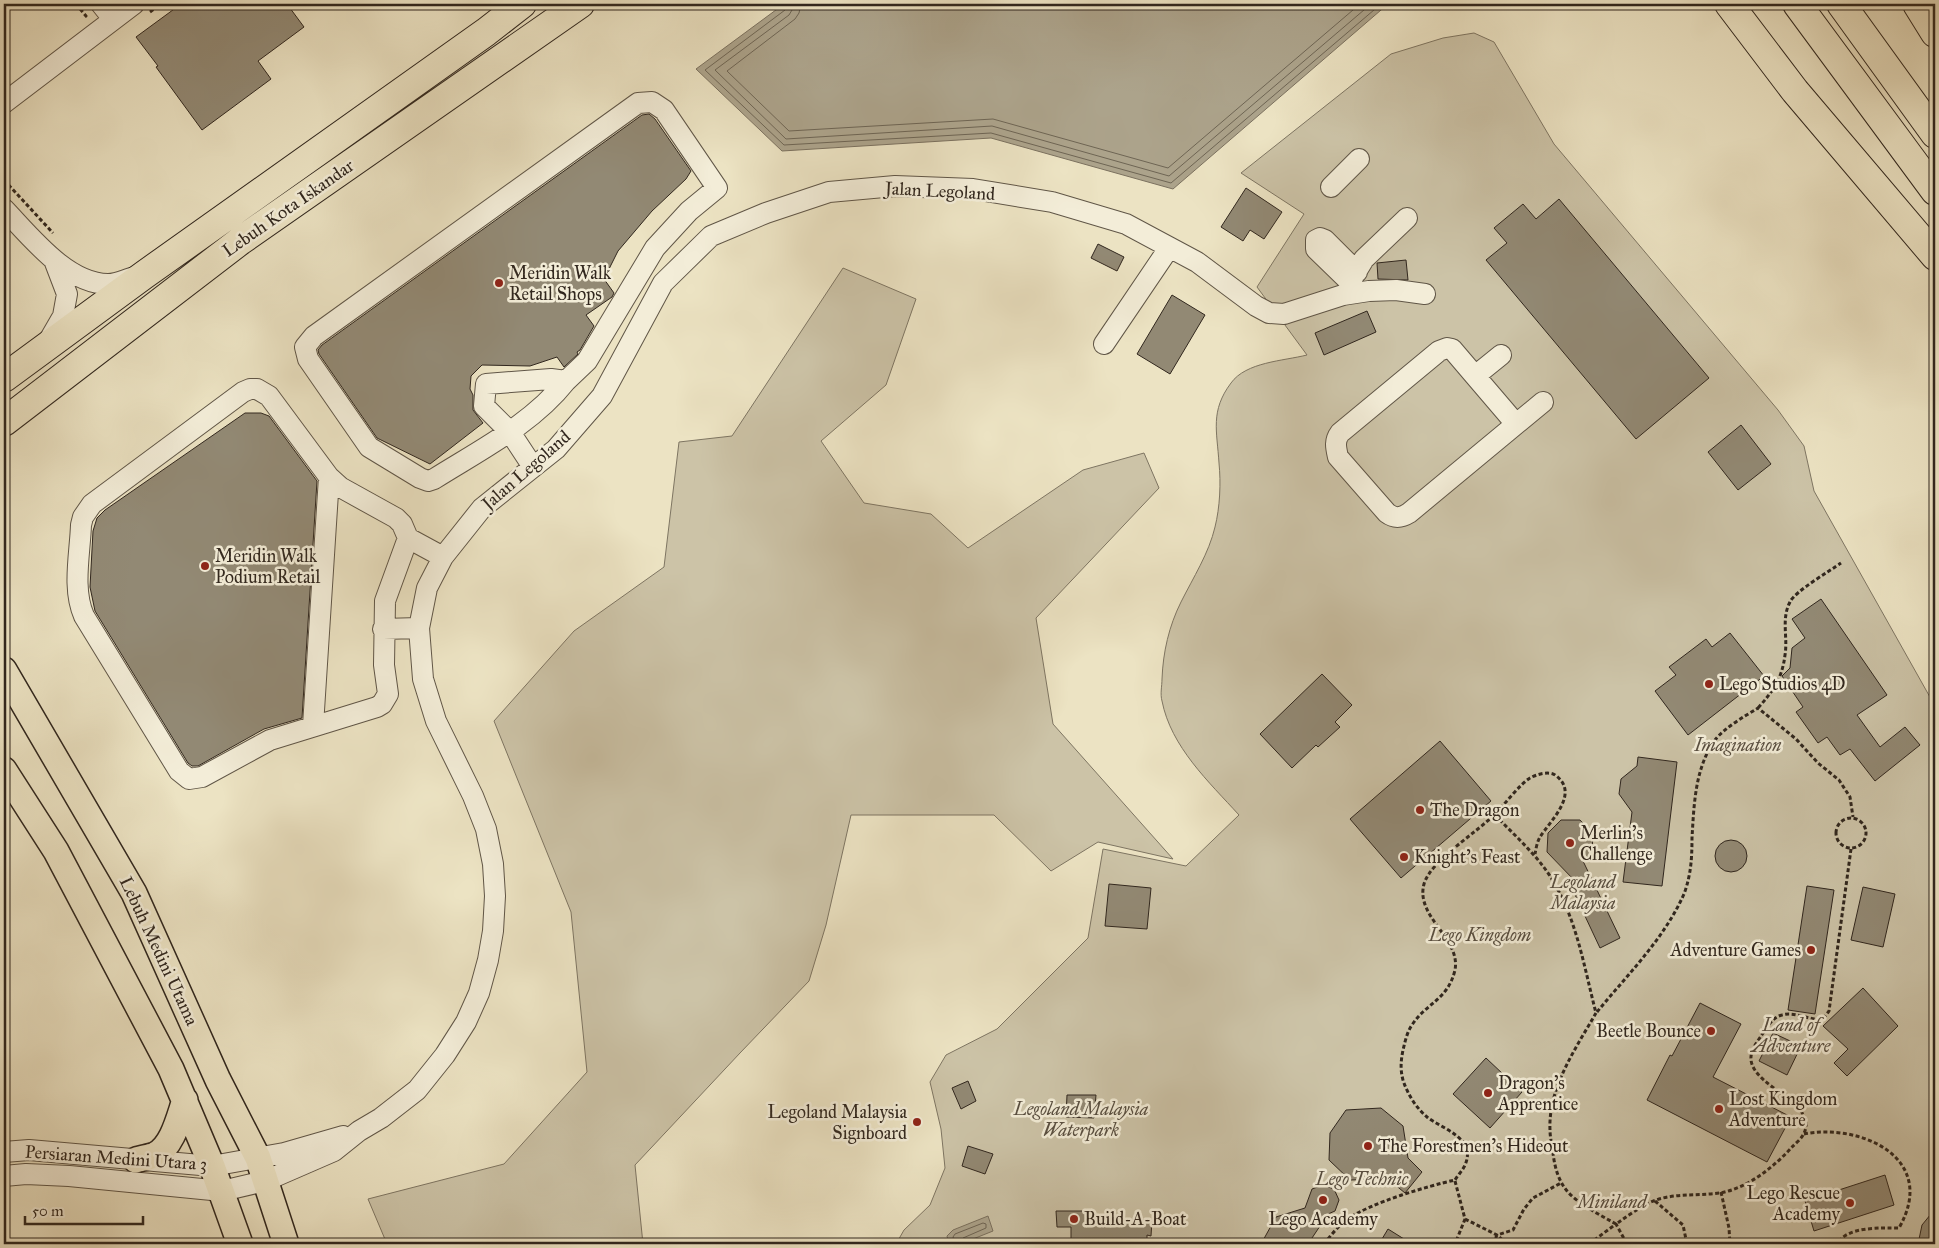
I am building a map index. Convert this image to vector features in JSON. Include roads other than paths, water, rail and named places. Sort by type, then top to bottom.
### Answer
[{"type":"highway","name":"Lebuh Kota Iskandar","points":[[4,378],[44,347],[486,32],[522,4]]},
{"type":"highway","name":"Lebuh Kota Iskandar","points":[[4,422],[240,241],[580,4]]},
{"type":"highway","points":[[1729,4],[1795,91],[1935,256]]},
{"type":"highway","points":[[1797,4],[1935,191]]},
{"type":"highway","points":[[1841,4],[1935,134]]},
{"type":"highway","points":[[1917,4],[1935,33]]},
{"type":"main road","name":"Lebuh Medini Utama","points":[[4,670],[134,893],[218,1080],[261,1169],[286,1244]]},
{"type":"main road","points":[[4,770],[56,851],[163,1053],[212,1166],[240,1244]]},
{"type":"main road","points":[[136,1160],[156,1154],[166,1145],[173,1134],[185,1100]]},
{"type":"street","points":[[4,103],[107,12],[134,4]]},
{"type":"street","points":[[652,102],[664,110],[717,188],[690,211],[655,248],[588,361],[566,381],[553,397],[510,432],[428,481],[369,447],[308,359],[305,347],[314,336],[638,103],[652,102]]},
{"type":"street","points":[[1331,187],[1359,159]]},
{"type":"street","name":"Jalan Legoland","points":[[261,1169],[334,1151],[417,1090],[445,1056],[466,1022],[479,993],[488,960],[493,931],[495,896],[493,864],[486,829],[473,796],[436,721],[423,678],[419,628],[427,588],[443,557],[482,508],[556,449],[602,396],[662,283],[711,236],[766,213],[829,192],[894,186],[973,189],[1052,202],[1126,224],[1197,262],[1256,306],[1269,313],[1284,314],[1350,283],[1369,291],[1396,290],[1425,294]]},
{"type":"street","points":[[4,209],[54,260],[88,281],[109,284],[144,275]]},
{"type":"street","points":[[1318,266],[1350,283],[1364,259],[1406,218]]},
{"type":"street","points":[[1104,344],[1169,248]]},
{"type":"street","points":[[44,347],[63,316],[66,294],[54,260]]},
{"type":"street","points":[[1516,424],[1452,349],[1447,348],[1439,351],[1340,433],[1336,448],[1338,457],[1387,513],[1392,517],[1398,518],[1409,513],[1543,402]]},
{"type":"street","points":[[1475,376],[1501,354]]},
{"type":"street","points":[[533,468],[510,432],[484,406],[486,384],[551,379],[566,381]]},
{"type":"street","points":[[408,538],[385,601],[383,629],[384,666],[388,694],[386,700],[377,707],[270,740],[202,777],[189,779],[183,776],[84,616],[79,604],[81,525],[83,517],[92,504],[243,392],[250,389],[257,389],[269,396],[329,477],[340,487],[396,518],[402,524],[408,538],[443,557]]},
{"type":"street","points":[[313,726],[329,477]]},
{"type":"street","points":[[383,629],[419,628]]},
{"type":"street","name":"Persiaran Medini Utara 3","points":[[4,1152],[29,1150],[261,1169]]},
{"type":"street","name":"Persiaran Medini Utara 3","points":[[4,1176],[26,1174],[69,1176],[222,1191],[261,1169]]},
{"type":"water","points":[[784,4],[1388,4],[1173,189],[991,138],[782,151],[696,69]]},
{"type":"water","points":[[988,1216],[993,1231],[963,1243],[948,1241],[947,1236],[953,1230]]},
{"type":"place","name":"Meridin Walk Retail Shops","points":[[499,283]]},
{"type":"place","name":"Meridin Walk Podium Retail","points":[[205,566]]},
{"type":"place","name":"Lego Studios 4D","points":[[1709,684]]},
{"type":"place","name":"The Dragon","points":[[1420,810]]},
{"type":"place","name":"Merlin's Challenge","points":[[1570,843]]},
{"type":"place","name":"Knight's Feast","points":[[1404,857]]},
{"type":"place","name":"Adventure Games","points":[[1811,950]]},
{"type":"place","name":"Beetle Bounce","points":[[1711,1031]]},
{"type":"place","name":"Dragon's Apprentice","points":[[1488,1093]]},
{"type":"place","name":"Lost Kingdom Adventure","points":[[1719,1109]]},
{"type":"place","name":"Legoland Malaysia Signboard","points":[[917,1122]]},
{"type":"place","name":"The Forestmen's Hideout","points":[[1368,1146]]},
{"type":"place","name":"Lego Academy","points":[[1323,1200]]},
{"type":"place","name":"Lego Rescue Academy","points":[[1850,1203]]},
{"type":"place","name":"Build-A-Boat","points":[[1074,1219]]},
{"type":"park label","name":"Imagination","points":[[1738,745]]},
{"type":"park label","name":"Legoland Malaysia","points":[[1583,892]]},
{"type":"park label","name":"Lego Kingdom","points":[[1480,935]]},
{"type":"park label","name":"Land of Adventure","points":[[1791,1035]]},
{"type":"park label","name":"Legoland Malaysia Waterpark","points":[[1081,1119]]},
{"type":"park label","name":"Lego Technic","points":[[1362,1179]]},
{"type":"park label","name":"Miniland","points":[[1612,1202]]}]
